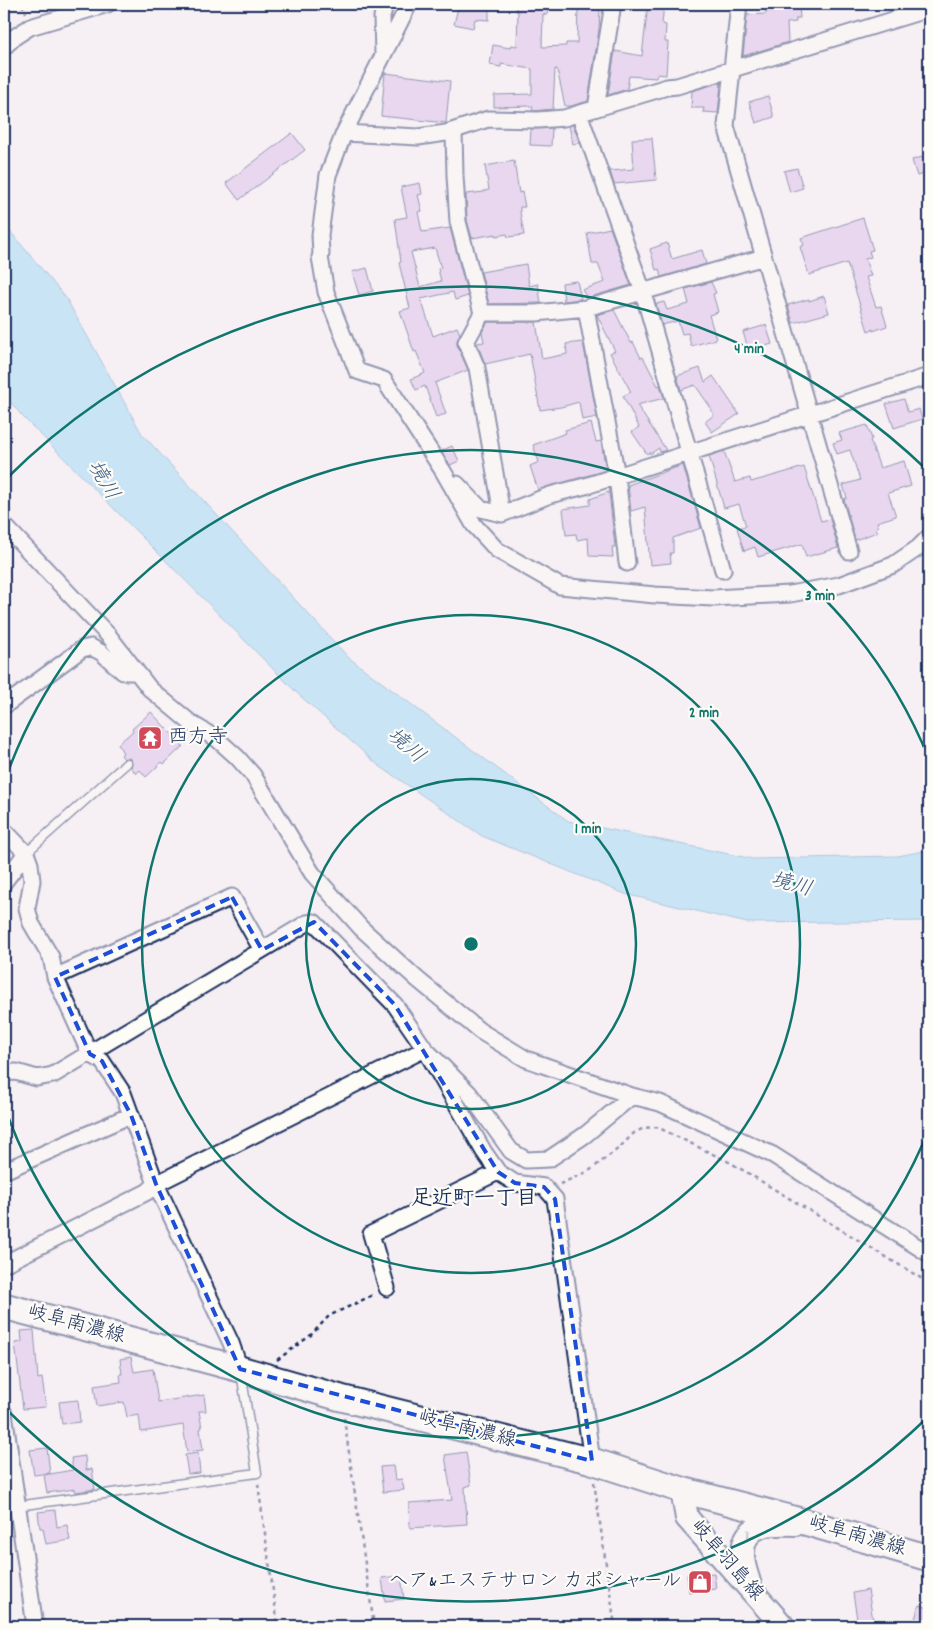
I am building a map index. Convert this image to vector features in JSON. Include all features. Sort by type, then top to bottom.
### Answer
[{"type":"main road","name":"岐阜南濃線","points":[[4,1306],[341,1398],[592,1462],[682,1490],[812,1524],[929,1558]]},
{"type":"main road","name":"岐阜羽島線","points":[[682,1490],[688,1518],[783,1626]]},
{"type":"main road","points":[[751,1590],[742,1557],[745,1538],[757,1527],[772,1523],[812,1524]]},
{"type":"street","points":[[4,47],[30,27],[108,4]]},
{"type":"street","points":[[383,57],[382,17],[385,4]]},
{"type":"street","points":[[409,4],[344,133],[328,175],[320,235],[320,257],[326,292],[357,371],[384,380],[443,471],[474,525],[497,550],[560,586],[655,595],[713,598],[790,594],[839,585],[893,565],[929,538]]},
{"type":"street","points":[[596,108],[613,4]]},
{"type":"street","points":[[739,4],[726,126],[849,551]]},
{"type":"street","points":[[344,133],[418,137],[454,131],[488,119],[538,120],[564,118],[733,69],[929,8]]},
{"type":"street","points":[[579,114],[643,292],[723,570]]},
{"type":"street","points":[[454,131],[458,222],[482,313],[466,342],[477,368],[502,514]]},
{"type":"street","points":[[482,313],[536,313],[586,308],[764,257]]},
{"type":"street","points":[[586,308],[617,476],[627,563]]},
{"type":"street","points":[[443,471],[482,509],[502,514],[550,495],[617,476],[929,376]]},
{"type":"street","points":[[4,525],[89,613],[150,689],[192,724],[216,739],[254,775],[312,873],[361,928],[480,1031],[526,1059],[632,1096],[660,1103],[774,1156],[929,1254]]},
{"type":"street","points":[[4,706],[82,649],[91,647],[97,650],[123,672],[137,672]]},
{"type":"street","points":[[4,830],[26,853],[30,864],[32,881],[27,908],[31,923],[51,957],[55,977],[90,1054],[102,1061],[123,1093],[156,1184],[231,1343],[240,1369]]},
{"type":"street","points":[[4,882],[26,853]]},
{"type":"street","points":[[55,977],[232,897],[262,950]]},
{"type":"street","points":[[4,1073],[16,1072],[37,1078],[53,1075],[307,923],[314,922],[396,1005],[425,1049],[484,1152],[498,1172],[515,1183],[544,1187],[555,1199],[592,1462]]},
{"type":"street","points":[[425,1049],[470,1094],[511,1151],[526,1160],[550,1159],[585,1135],[632,1096]]},
{"type":"street","points":[[4,1264],[147,1192],[156,1184],[425,1049]]},
{"type":"street","points":[[4,1171],[131,1114]]},
{"type":"street","points":[[387,1288],[371,1234],[498,1172]]},
{"type":"street","points":[[4,1413],[35,1626]]},
{"type":"lane","points":[[26,853],[127,763]]},
{"type":"lane","points":[[17,1506],[257,1472],[240,1369]]},
{"type":"path","points":[[547,1190],[589,1171],[619,1148],[634,1133],[644,1128],[656,1127],[731,1163],[929,1283]]},
{"type":"path","points":[[269,1377],[278,1359],[310,1335],[329,1316],[387,1288]]},
{"type":"path","points":[[341,1398],[374,1626]]},
{"type":"path","points":[[592,1462],[615,1626]]},
{"type":"path","points":[[257,1472],[278,1626]]},
{"type":"highlighted area","points":[[232,897],[262,950],[314,922],[395,1005],[498,1172],[515,1183],[544,1187],[555,1199],[592,1461],[240,1369],[156,1184],[131,1115],[102,1061],[90,1054],[55,977]]},
{"type":"water","name":"境川","points":[[4,224],[66,298],[142,434],[349,658],[568,821],[753,859],[898,856],[929,850],[929,921],[747,923],[625,894],[482,836],[378,765],[298,694],[22,416],[4,394]]},
{"type":"building","points":[[459,4],[484,4],[484,6],[489,6],[489,20],[475,19],[473,28],[454,24]]},
{"type":"building","points":[[516,4],[549,4],[547,15],[543,14],[542,47],[566,46],[566,43],[577,43],[578,8],[600,9],[599,29],[588,101],[565,106],[557,69],[555,69],[553,109],[532,111],[533,106],[494,107],[494,95],[532,94],[532,69],[501,64],[501,67],[490,65],[493,45],[510,48],[511,45],[517,46],[518,11],[516,11]]},
{"type":"building","points":[[648,4],[664,4],[662,24],[666,25],[665,42],[668,42],[666,75],[657,74],[656,78],[629,76],[627,89],[608,95],[615,51],[642,56]]},
{"type":"building","points":[[775,4],[797,4],[797,7],[799,6],[800,18],[796,18],[796,22],[787,23],[788,42],[743,56],[747,15],[766,14],[766,11],[775,11]]},
{"type":"building","points":[[385,73],[450,81],[446,123],[381,116]]},
{"type":"building","points":[[718,83],[721,84],[718,113],[703,112],[704,108],[691,108],[692,91]]},
{"type":"building","points":[[768,96],[774,117],[756,123],[749,102]]},
{"type":"building","points":[[573,125],[580,143],[573,144],[569,126]]},
{"type":"building","points":[[552,128],[551,146],[530,145],[531,129]]},
{"type":"building","points":[[292,133],[305,150],[239,200],[226,183]]},
{"type":"building","points":[[652,138],[656,180],[614,184],[610,171],[634,169],[632,139]]},
{"type":"building","points":[[929,155],[929,172],[917,176],[912,160]]},
{"type":"building","points":[[514,161],[519,193],[522,192],[525,207],[520,207],[524,235],[508,237],[507,234],[496,236],[496,234],[472,238],[467,220],[466,194],[489,190],[485,166]]},
{"type":"building","points":[[797,168],[803,188],[790,192],[784,171]]},
{"type":"building","points":[[420,183],[422,194],[418,195],[422,211],[418,212],[422,232],[450,228],[468,296],[455,300],[453,292],[421,299],[433,336],[457,327],[460,334],[457,345],[468,370],[435,383],[446,414],[436,417],[425,386],[416,390],[411,379],[425,373],[416,351],[414,352],[400,311],[410,308],[399,263],[401,262],[395,219],[407,217],[401,187]],"holes":[[[435,248],[441,268],[438,269],[441,281],[420,287],[411,252]]]},
{"type":"building","points":[[863,218],[873,250],[869,251],[871,257],[865,259],[871,276],[866,277],[876,307],[881,306],[887,326],[873,331],[873,329],[868,331],[847,263],[809,275],[800,247],[804,245],[801,238]]},
{"type":"building","points":[[610,228],[631,285],[587,298],[582,290],[605,282],[598,264],[592,264],[587,233]]},
{"type":"building","points":[[667,243],[672,259],[702,250],[706,264],[661,277],[659,269],[656,270],[650,249]]},
{"type":"building","points":[[526,264],[529,286],[538,284],[541,303],[489,304],[481,272]]},
{"type":"building","points":[[367,268],[373,291],[359,295],[352,272]]},
{"type":"building","points":[[577,281],[581,299],[564,301],[562,283]]},
{"type":"building","points":[[711,282],[716,293],[713,294],[718,312],[709,315],[716,339],[691,346],[688,333],[682,334],[678,321],[662,325],[656,304],[664,302],[667,310],[689,304],[685,289]]},
{"type":"building","points":[[824,296],[829,313],[793,323],[788,305]]},
{"type":"building","points":[[614,310],[631,343],[633,342],[641,358],[643,357],[658,386],[660,385],[664,398],[637,405],[666,450],[660,452],[659,448],[647,454],[632,432],[639,427],[623,396],[631,392],[610,353],[615,351],[597,315]]},
{"type":"building","points":[[488,322],[536,322],[542,359],[567,354],[566,344],[583,342],[597,417],[582,420],[579,402],[540,410],[530,354],[485,364],[477,343],[484,342],[482,332]]},
{"type":"building","points":[[766,325],[772,344],[749,351],[743,332]]},
{"type":"building","points":[[700,368],[705,382],[713,376],[739,414],[712,432],[705,422],[714,415],[709,405],[695,385],[681,390],[677,376]]},
{"type":"building","points":[[904,399],[908,412],[919,409],[922,419],[894,428],[886,404]]},
{"type":"building","points":[[591,423],[596,442],[601,441],[606,470],[538,490],[530,466],[539,462],[533,445],[566,433],[565,430]]},
{"type":"building","points":[[867,425],[880,468],[904,461],[911,486],[888,493],[896,516],[877,522],[877,532],[855,540],[844,499],[847,498],[843,485],[860,480],[850,450],[837,454],[833,443],[842,440],[839,433]]},
{"type":"building","points":[[452,446],[459,461],[450,465],[441,451]]},
{"type":"building","points":[[724,451],[735,482],[750,478],[751,482],[804,467],[821,521],[830,519],[838,548],[806,557],[802,544],[758,557],[755,547],[744,551],[737,528],[746,526],[739,504],[724,508],[709,456]]},
{"type":"building","points":[[683,465],[701,528],[673,538],[673,553],[670,553],[671,563],[650,565],[645,507],[631,511],[628,485]]},
{"type":"building","points":[[609,492],[615,547],[612,547],[613,557],[589,556],[588,538],[577,540],[576,534],[566,535],[563,509],[590,505],[590,499]]},
{"type":"building","name":"西方寺","points":[[151,712],[183,746],[164,764],[162,762],[146,777],[140,770],[136,774],[131,767],[131,760],[128,758],[124,759],[121,755],[123,753],[118,744]]},
{"type":"building","points":[[34,1330],[38,1379],[42,1378],[46,1407],[23,1409],[15,1343],[22,1342],[21,1331]]},
{"type":"building","points":[[131,1357],[134,1372],[153,1369],[158,1402],[204,1395],[206,1411],[199,1411],[203,1450],[187,1452],[183,1425],[141,1432],[139,1415],[127,1417],[124,1402],[97,1406],[94,1386],[121,1382],[120,1359]]},
{"type":"building","points":[[78,1400],[80,1422],[62,1424],[59,1402]]},
{"type":"building","points":[[47,1448],[50,1473],[34,1475],[30,1450]]},
{"type":"building","points":[[466,1452],[471,1485],[465,1487],[467,1524],[410,1528],[409,1503],[452,1500],[445,1455]]},
{"type":"building","points":[[198,1453],[200,1473],[188,1474],[185,1455]]},
{"type":"building","points":[[85,1456],[86,1470],[92,1469],[95,1489],[76,1492],[75,1489],[47,1493],[44,1475],[73,1470],[71,1458]]},
{"type":"building","points":[[393,1466],[395,1480],[402,1479],[404,1490],[383,1492],[380,1467]]},
{"type":"building","points":[[55,1510],[57,1527],[67,1525],[70,1540],[46,1544],[43,1528],[40,1528],[38,1512]]},
{"type":"building","points":[[714,1573],[716,1589],[689,1592],[687,1575]]},
{"type":"building","points":[[401,1576],[404,1599],[385,1601],[382,1578]]},
{"type":"building","points":[[868,1590],[874,1626],[858,1626],[853,1593]]},
{"type":"building","points":[[919,1605],[929,1608],[929,1626],[913,1626]]},
{"type":"place","name":"西方寺","points":[[150,738]]},
{"type":"place","name":"ヘア&エステサロン カポシャール","points":[[700,1582]]},
{"type":"district","name":"足近町一丁目","points":[[474,1200]]}]
